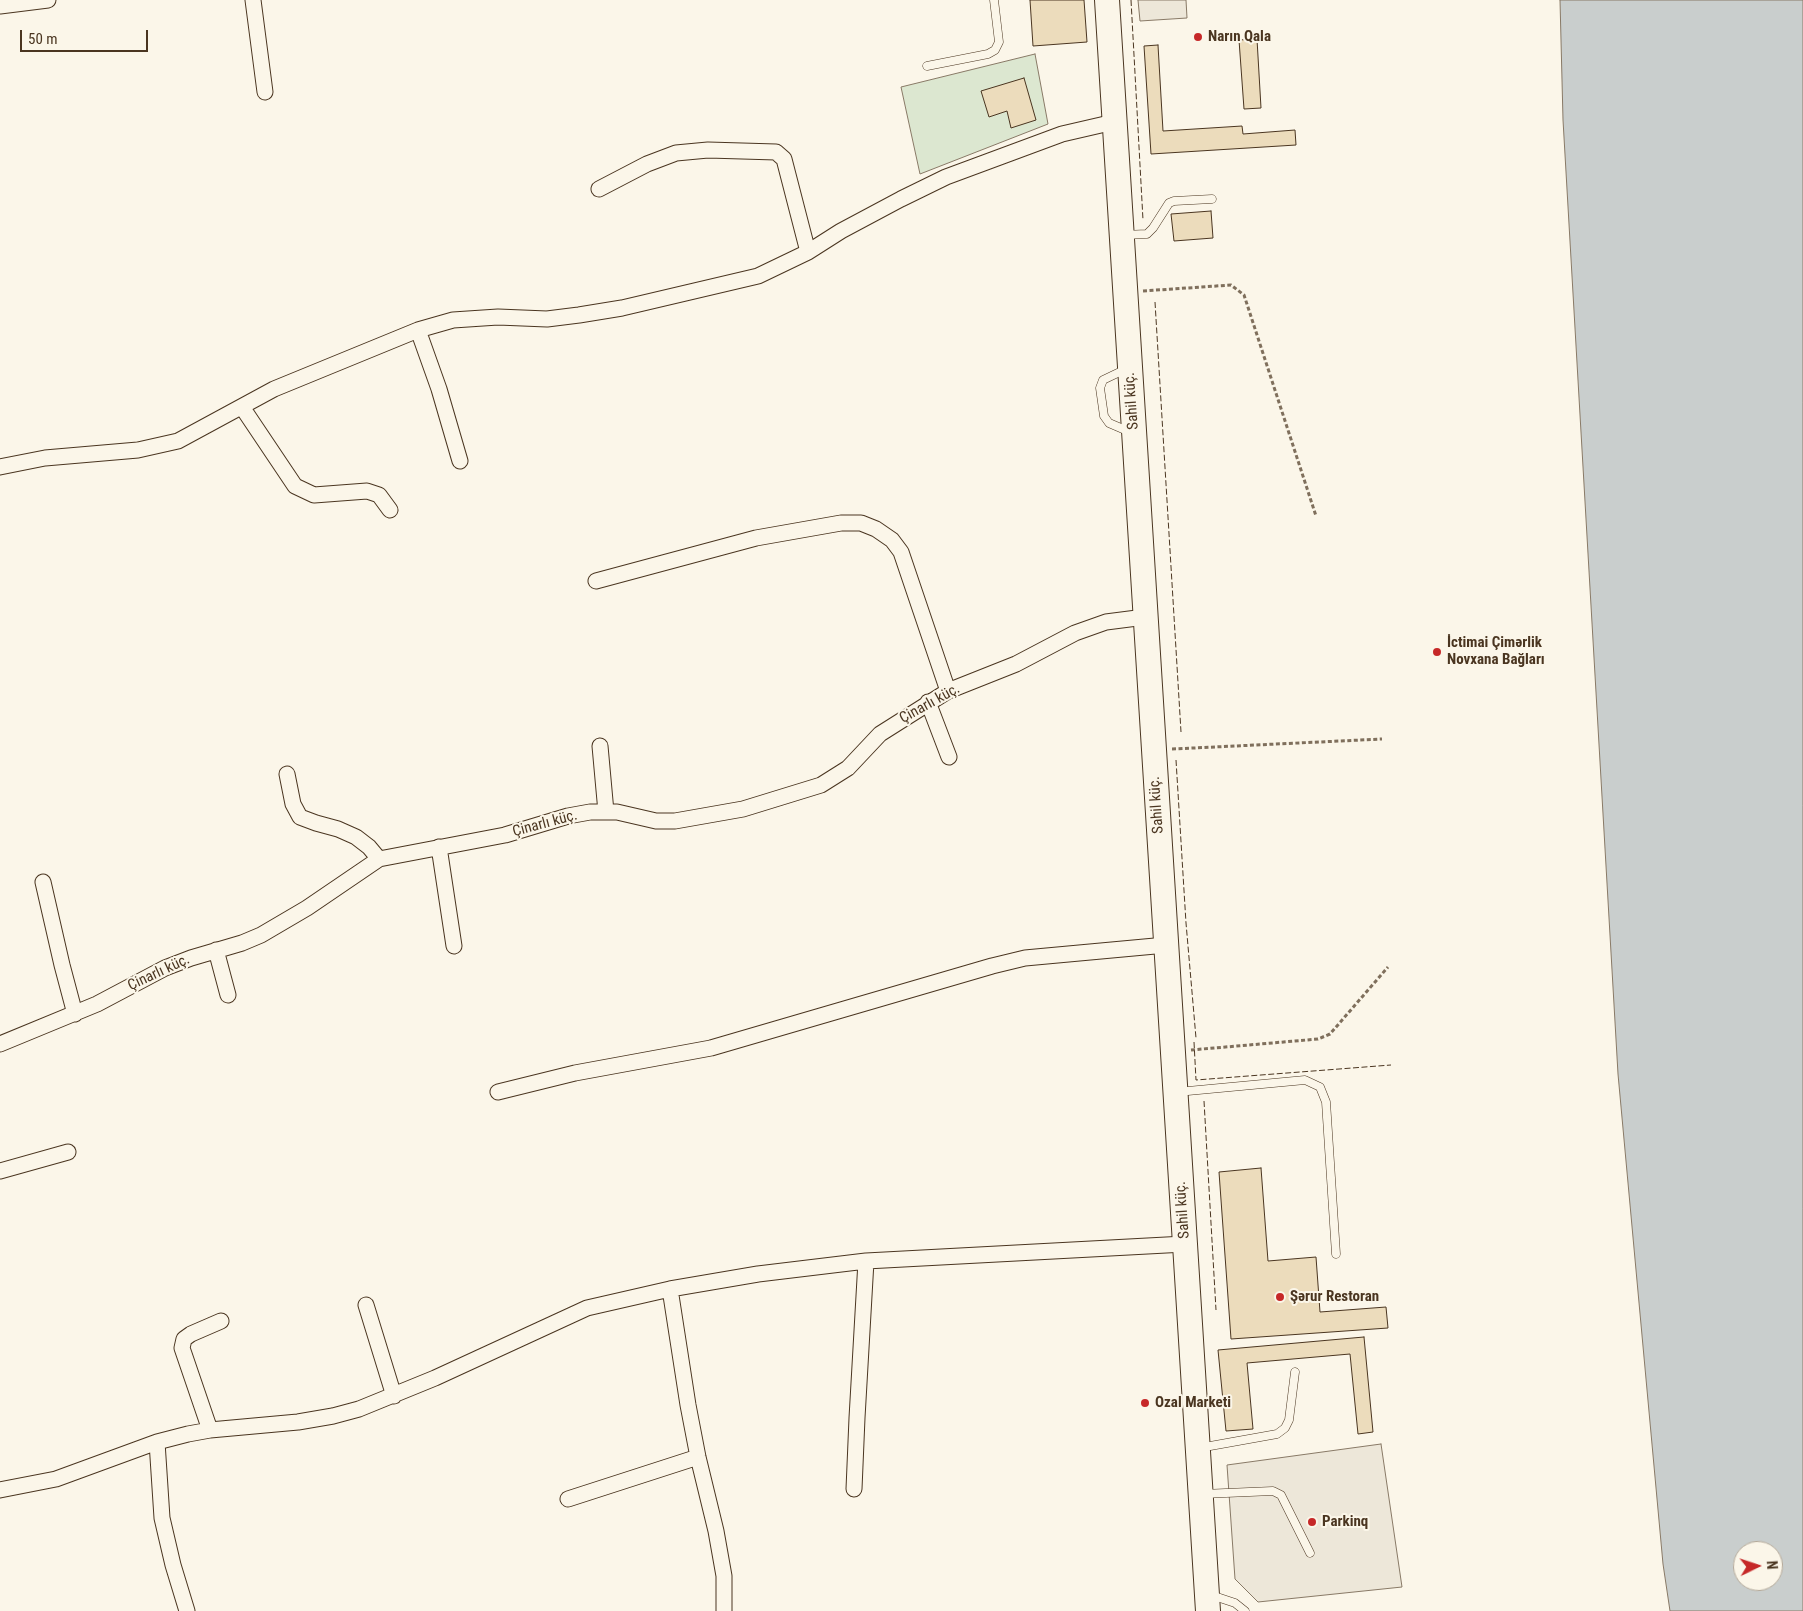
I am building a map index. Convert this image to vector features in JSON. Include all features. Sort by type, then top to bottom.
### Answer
[{"type":"main road","name":"Sahil küç.","points":[[1107,0],[1207,1602]]},
{"type":"street","points":[[0,6],[48,0]]},
{"type":"street","points":[[253,0],[265,92]]},
{"type":"street","points":[[0,467],[45,458],[138,450],[178,440],[242,408],[274,389],[418,330],[453,320],[498,317],[547,319],[622,308],[758,276],[808,252],[901,198],[946,177],[1062,134],[1114,122]]},
{"type":"street","points":[[599,189],[646,164],[676,153],[708,150],[776,152],[784,159],[808,252]]},
{"type":"street","points":[[418,330],[439,389],[460,461]]},
{"type":"street","points":[[242,408],[295,486],[314,495],[367,491],[379,495],[390,510]]},
{"type":"street","points":[[596,581],[756,538],[841,523],[861,523],[876,529],[892,540],[901,552],[948,692]]},
{"type":"street","name":"Çinarlı küç.","points":[[0,1044],[97,1004],[142,978],[165,968],[261,935],[307,908],[379,859],[512,833],[568,816],[617,812],[656,821],[675,821],[743,809],[821,785],[848,768],[880,734],[928,702],[1016,664],[1075,633],[1106,622],[1145,617]]},
{"type":"street","points":[[928,702],[949,757]]},
{"type":"street","points":[[600,746],[606,812]]},
{"type":"street","points":[[287,774],[293,804],[300,817],[356,837],[370,847],[379,859]]},
{"type":"street","points":[[440,847],[454,946]]},
{"type":"street","points":[[44,882],[75,1014]]},
{"type":"street","points":[[498,1092],[575,1073],[711,1048],[983,968],[1025,958],[1166,945]]},
{"type":"street","points":[[216,950],[228,995]]},
{"type":"street","points":[[0,1170],[68,1152]]},
{"type":"street","points":[[0,1490],[56,1479],[158,1442],[188,1434],[210,1430],[298,1422],[359,1409],[394,1396],[587,1308],[670,1289],[758,1274],[866,1261],[1185,1244]]},
{"type":"street","points":[[854,1488],[866,1261]]},
{"type":"street","points":[[670,1289],[688,1405],[724,1576],[724,1611]]},
{"type":"street","points":[[366,1305],[394,1396]]},
{"type":"street","points":[[210,1430],[182,1348],[184,1339],[191,1334],[221,1321]]},
{"type":"street","points":[[158,1442],[162,1518],[186,1611]]},
{"type":"street","points":[[568,1499],[698,1457]]},
{"type":"lane","points":[[928,66],[988,54],[995,50],[999,42],[994,0]]},
{"type":"lane","points":[[1121,235],[1147,234],[1169,203],[1174,200],[1212,198]]},
{"type":"lane","points":[[1175,1092],[1305,1080],[1320,1087],[1326,1102],[1336,1254]]},
{"type":"lane","points":[[1197,1448],[1277,1434],[1285,1428],[1289,1420],[1294,1372]]},
{"type":"lane","points":[[1200,1494],[1273,1491],[1281,1494],[1310,1553]]},
{"type":"lane","points":[[1207,1602],[1235,1603],[1245,1611]]},
{"type":"path","points":[[1125,292],[1231,285],[1244,295],[1316,516]]},
{"type":"path","points":[[1154,750],[1382,739]]},
{"type":"path","points":[[1172,1051],[1318,1039],[1330,1034],[1388,967]]},
{"type":"green space","points":[[1035,54],[1048,124],[920,174],[901,87]]},
{"type":"shaded area","points":[[1138,0],[1186,0],[1187,18],[1140,21]]},
{"type":"shaded area","points":[[1560,0],[1803,0],[1803,1611],[1670,1611],[1663,1564],[1618,1074],[1563,120]]},
{"type":"shaded area","name":"Parkinq","points":[[1381,1444],[1402,1587],[1258,1602],[1235,1579],[1227,1465]]},
{"type":"building","points":[[1030,0],[1084,0],[1087,42],[1033,46]]},
{"type":"building","points":[[1257,39],[1261,108],[1244,109],[1239,40]]},
{"type":"building","points":[[1158,45],[1163,131],[1242,126],[1243,134],[1295,130],[1296,145],[1151,154],[1144,46]]},
{"type":"building","points":[[1024,78],[1036,120],[1011,128],[1007,111],[989,117],[981,91]]},
{"type":"building","points":[[1211,211],[1213,238],[1174,241],[1171,214]]},
{"type":"building","points":[[1261,1168],[1268,1261],[1316,1257],[1320,1312],[1386,1307],[1388,1328],[1231,1339],[1219,1172]]},
{"type":"building","points":[[1364,1337],[1373,1432],[1358,1434],[1350,1354],[1247,1363],[1253,1429],[1226,1431],[1218,1350]]},
{"type":"fence","points":[[1131,0],[1143,220]]},
{"type":"fence","points":[[1155,302],[1181,732]]},
{"type":"fence","points":[[1176,760],[1186,923],[1196,1038]]},
{"type":"fence","points":[[1194,1042],[1196,1080],[1391,1065]]},
{"type":"fence","points":[[1204,1101],[1216,1310]]},
{"type":"place","name":"Narın Qala","points":[[1198,37]]},
{"type":"place","name":"İctimai Çimərlik Novxana Bağları","points":[[1437,652]]},
{"type":"place","name":"Şərur Restoran","points":[[1280,1297]]},
{"type":"place","name":"Ozal Marketi","points":[[1145,1403]]},
{"type":"place","name":"Parkinq","points":[[1312,1522]]}]
